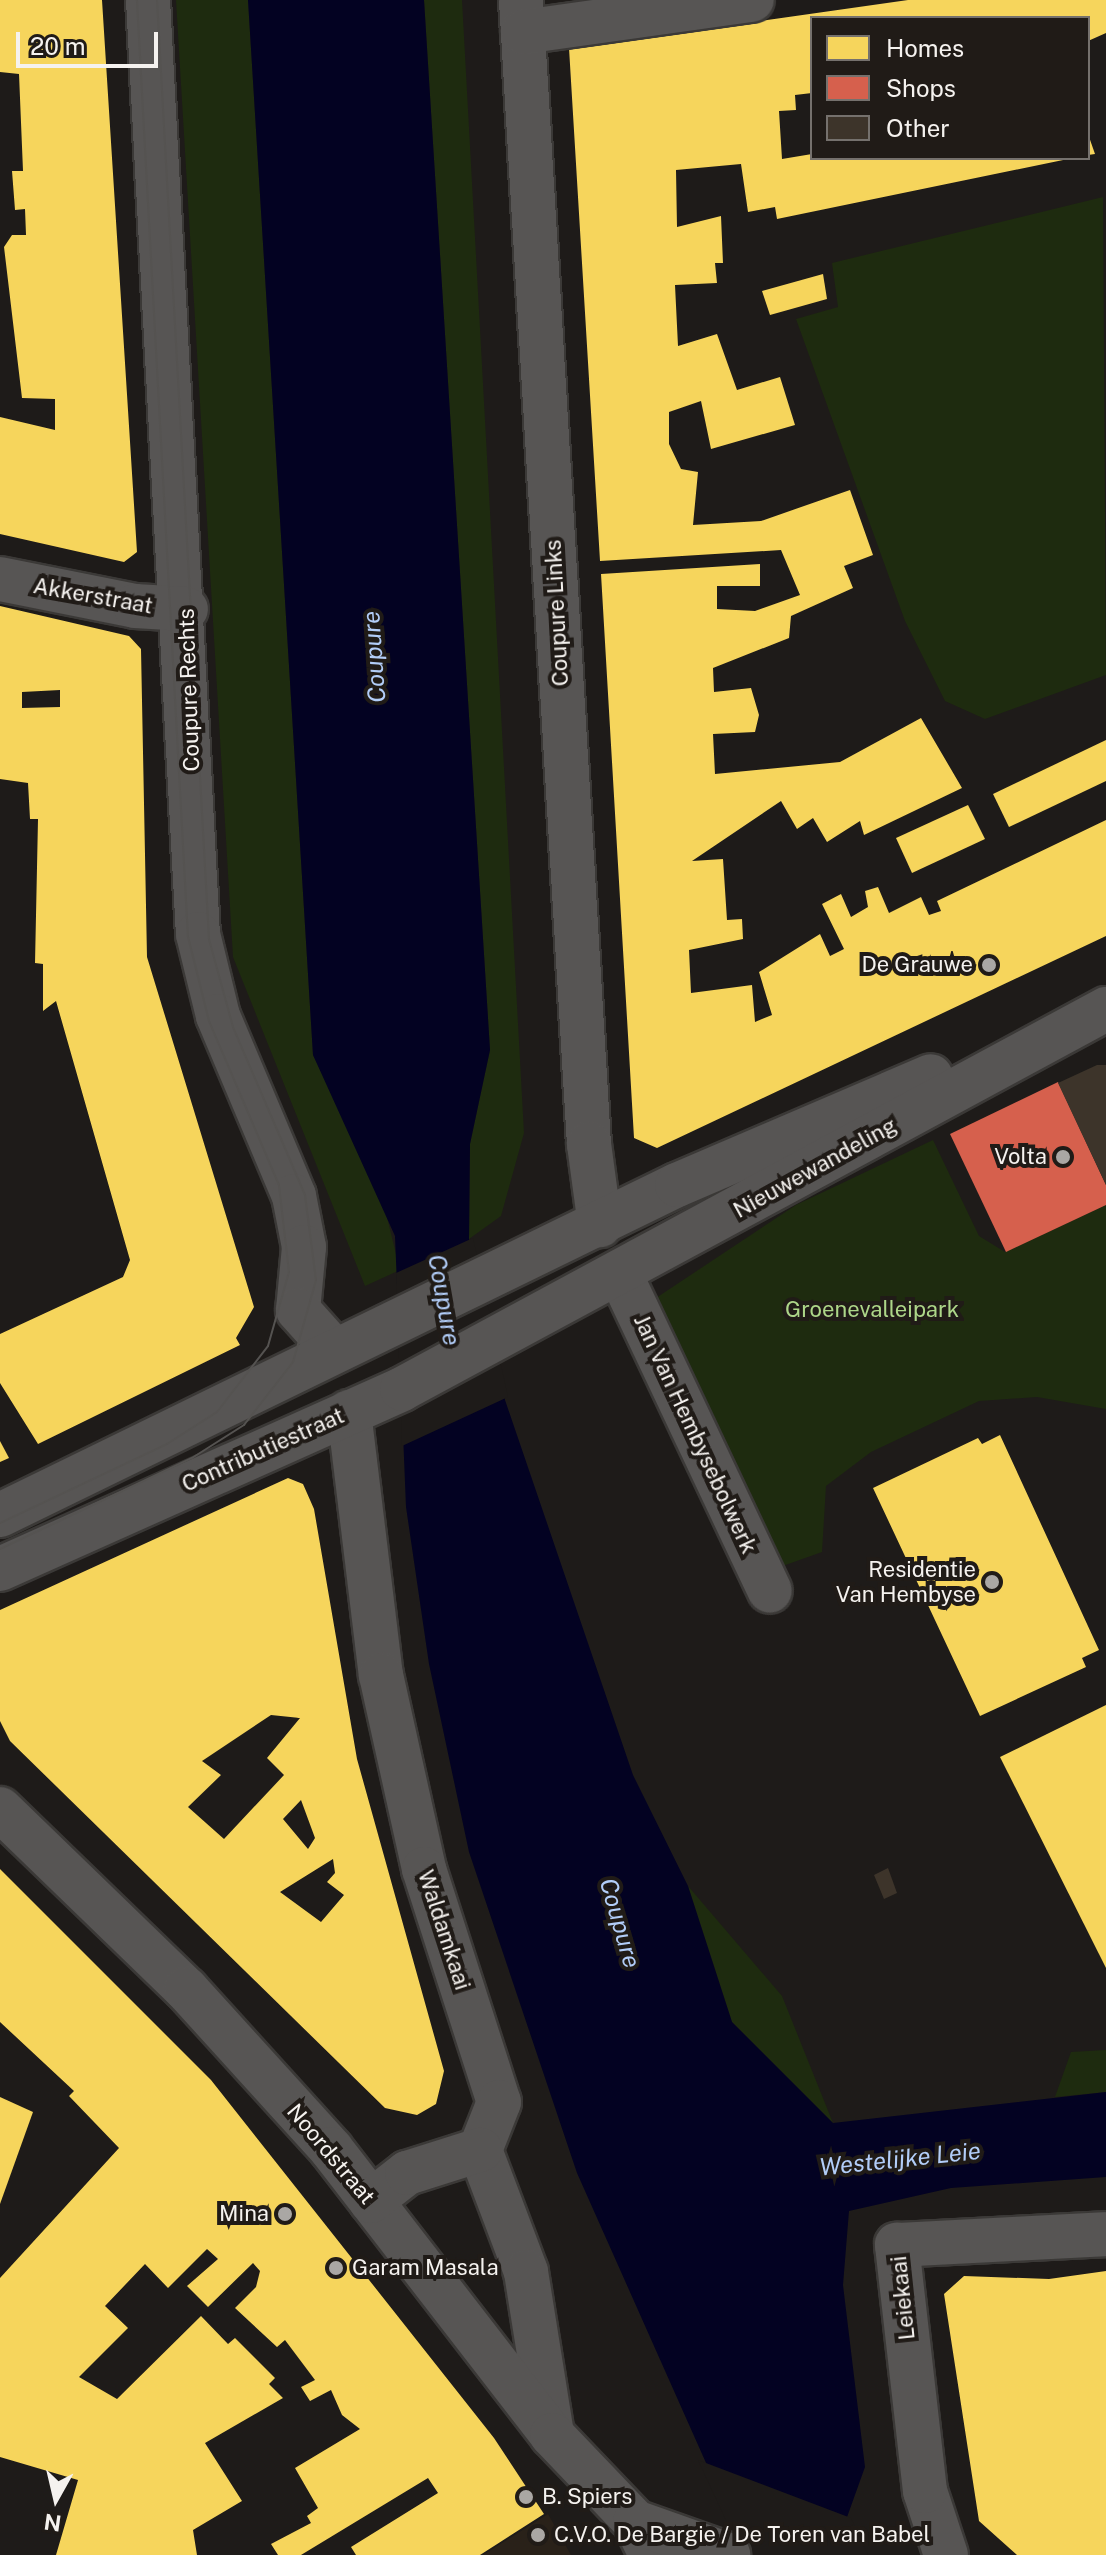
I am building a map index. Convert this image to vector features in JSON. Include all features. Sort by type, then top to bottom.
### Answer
[{"type":"street","name":"Coupure Rechts","points":[[148,0],[186,609],[203,967],[294,1196],[304,1247],[298,1310],[333,1349]]},
{"type":"street","points":[[522,16],[752,0]]},
{"type":"street","name":"Coupure Links","points":[[522,16],[589,1144],[600,1225]]},
{"type":"street","name":"Akkerstraat","points":[[0,579],[135,606],[186,609]]},
{"type":"street","name":"Nieuwewandeling","points":[[333,1349],[600,1225],[1106,1000]]},
{"type":"street","name":"Nieuwewandeling","points":[[522,1325],[621,1276],[1106,1009]]},
{"type":"street","name":"Jan Van Hembysebolwerk","points":[[621,1276],[770,1591]]},
{"type":"street","name":"Contributiestraat","points":[[0,1569],[390,1394],[522,1325]]},
{"type":"street","points":[[0,1515],[333,1349]]},
{"type":"street","name":"Waldamkaai","points":[[349,1412],[384,1690],[424,1869],[499,2102],[480,2150]]},
{"type":"street","name":"Noordstraat","points":[[0,1809],[186,1989],[371,2201],[552,2435],[643,2538]]},
{"type":"street","points":[[371,2201],[407,2173],[480,2150],[526,2272],[552,2435]]},
{"type":"street","name":"Leiekaai","points":[[946,2555],[925,2491],[897,2245],[1106,2234]]},
{"type":"street","points":[[643,2538],[728,2555]]},
{"type":"shaded area","name":"C.V.O. De Bargie / De Toren van Babel","points":[[548,2514],[571,2555],[483,2555]]},
{"type":"green space","points":[[176,0],[248,0],[313,1055],[381,1193],[400,1270],[365,1286],[233,957]]},
{"type":"green space","points":[[424,0],[462,0],[524,1133],[501,1216],[469,1239],[470,1144],[490,1050]]},
{"type":"green space","points":[[1103,197],[1106,675],[985,719],[945,701],[905,621],[796,319],[838,307],[832,263]]},
{"type":"green space","name":"Groenevalleipark","points":[[933,1140],[979,1236],[1005,1252],[1106,1205],[1106,1409],[1037,1397],[979,1401],[871,1452],[826,1486],[822,1552],[777,1568],[650,1302],[796,1205]]},
{"type":"green space","points":[[688,1886],[782,1996],[833,2123],[732,2022]]},
{"type":"green space","points":[[1106,2050],[1106,2092],[1055,2097],[1071,2052]]},
{"type":"water","points":[[248,0],[424,0],[490,1050],[470,1144],[469,1239],[505,1400],[633,1775],[688,1886],[732,2022],[833,2123],[1106,2092],[1106,2177],[951,2188],[849,2211],[843,2285],[865,2467],[846,2520],[747,2555],[577,2173],[469,1852],[429,1664],[406,1507],[395,1236],[313,1055]]},
{"type":"pier","points":[[473,1238],[508,1397],[402,1446],[396,1273]]},
{"type":"pier","points":[[698,2460],[851,2518],[868,2555],[742,2555]]},
{"type":"building: Homes","points":[[0,0],[102,0],[137,552],[124,562],[0,534],[0,417],[55,430],[55,399],[22,398],[4,247],[12,235],[26,235],[25,209],[15,210],[12,171],[23,171],[19,74],[0,72]]},
{"type":"building: Homes","points":[[908,0],[1106,0],[1106,33],[1090,40],[1090,16],[810,16],[810,93],[795,95],[796,110],[779,111],[782,159],[810,154],[810,160],[1063,160],[777,219],[775,207],[748,212],[741,164],[676,170],[677,227],[721,216],[723,263],[715,263],[717,283],[675,285],[678,346],[717,334],[737,390],[780,377],[795,425],[711,449],[701,401],[669,412],[669,444],[681,469],[698,472],[693,525],[761,521],[850,490],[873,555],[844,566],[853,588],[791,616],[789,638],[713,668],[714,692],[751,688],[759,715],[755,732],[713,734],[715,774],[840,762],[921,718],[962,788],[864,835],[860,821],[827,842],[813,818],[797,829],[781,801],[692,861],[723,859],[727,920],[742,919],[743,939],[689,950],[691,993],[752,985],[755,1022],[772,1015],[759,972],[820,934],[830,956],[844,949],[822,904],[841,894],[851,917],[868,907],[865,891],[878,887],[889,913],[921,897],[929,915],[941,911],[937,901],[1106,820],[1106,936],[657,1148],[634,1138],[601,574],[760,564],[760,586],[717,586],[717,609],[755,611],[800,595],[781,550],[600,561],[569,48]]},
{"type":"building: Homes","points":[[823,274],[827,299],[770,315],[762,291]]},
{"type":"building: Homes","points":[[0,606],[129,636],[141,649],[147,957],[254,1307],[236,1338],[240,1345],[38,1444],[0,1383],[0,1334],[123,1277],[130,1260],[56,1001],[43,1011],[43,964],[35,963],[38,819],[30,819],[28,783],[0,779]],"holes":[[[60,690],[60,707],[22,708],[22,692]]]},
{"type":"building: Homes","points":[[1106,740],[1106,781],[1009,827],[993,794]]},
{"type":"building: Homes","points":[[968,805],[985,839],[912,873],[896,838]]},
{"type":"building: Homes","name":"Residentie Van Hembyse","points":[[1000,1435],[1099,1650],[1082,1658],[1086,1667],[980,1716],[873,1488],[978,1438],[982,1444]]},
{"type":"building: Homes","points":[[0,1441],[9,1458],[0,1462]]},
{"type":"building: Homes","points":[[288,1478],[303,1484],[314,1509],[357,1759],[444,2071],[436,2104],[417,2115],[385,2108],[10,1741],[0,1721],[0,1610]],"holes":[[[271,1715],[300,1718],[267,1758],[284,1775],[224,1839],[188,1807],[221,1775],[202,1761]],[[301,1800],[315,1838],[308,1849],[283,1819]],[[333,1859],[335,1873],[327,1882],[344,1895],[321,1922],[280,1892]]]},
{"type":"building: Homes","points":[[1106,1705],[1106,1968],[1000,1757]]},
{"type":"building: Homes","points":[[0,1869],[211,2080],[494,2438],[544,2514],[480,2555],[356,2555],[351,2547],[438,2493],[428,2478],[301,2555],[278,2555],[271,2544],[311,2523],[307,2516],[318,2508],[295,2468],[360,2429],[342,2415],[331,2390],[310,2401],[301,2387],[315,2380],[285,2340],[277,2347],[235,2308],[256,2287],[260,2271],[253,2263],[208,2307],[187,2286],[218,2259],[207,2249],[168,2288],[145,2264],[105,2306],[128,2328],[79,2377],[117,2399],[201,2316],[228,2344],[235,2338],[275,2378],[269,2384],[283,2398],[205,2443],[242,2501],[193,2530],[197,2555],[56,2555],[78,2480],[0,2457],[0,2278],[119,2148],[69,2096],[74,2091],[0,2022]]},
{"type":"building: Homes","points":[[0,2097],[33,2112],[0,2204]]},
{"type":"building: Homes","points":[[1106,2271],[1106,2555],[1017,2555],[979,2521],[944,2294],[964,2276],[1049,2279]]},
{"type":"building: Shops","points":[[1058,1082],[1106,1185],[1106,1205],[1006,1252],[950,1134]]},
{"type":"building: Other","points":[[1097,1065],[1106,1065],[1106,1185],[1058,1083]]},
{"type":"building: Other","points":[[888,1868],[897,1893],[884,1899],[874,1875]]},
{"type":"tram line","points":[[0,1523],[167,1444],[217,1412],[268,1346],[289,1272],[279,1185],[209,1021],[188,937],[137,0]]},
{"type":"tram line","points":[[0,1549],[192,1458],[244,1425],[293,1362],[316,1280],[305,1195],[233,1027],[209,939],[157,0]]},
{"type":"place","name":"De Grauwe","points":[[989,965]]},
{"type":"place","name":"Volta","points":[[1063,1157]]},
{"type":"place","name":"Residentie Van Hembyse","points":[[992,1582]]},
{"type":"place","name":"Mina","points":[[285,2214]]},
{"type":"place","name":"Garam Masala","points":[[336,2268]]},
{"type":"place","name":"B. Spiers","points":[[526,2497]]},
{"type":"place","name":"C.V.O. De Bargie / De Toren van Babel","points":[[538,2535]]},
{"type":"water label","name":"Coupure","points":[[374,657]]},
{"type":"water label","name":"Coupure","points":[[444,1300]]},
{"type":"water label","name":"Coupure","points":[[620,1923]]},
{"type":"water label","name":"Westelijke Leie","points":[[900,2159]]}]
